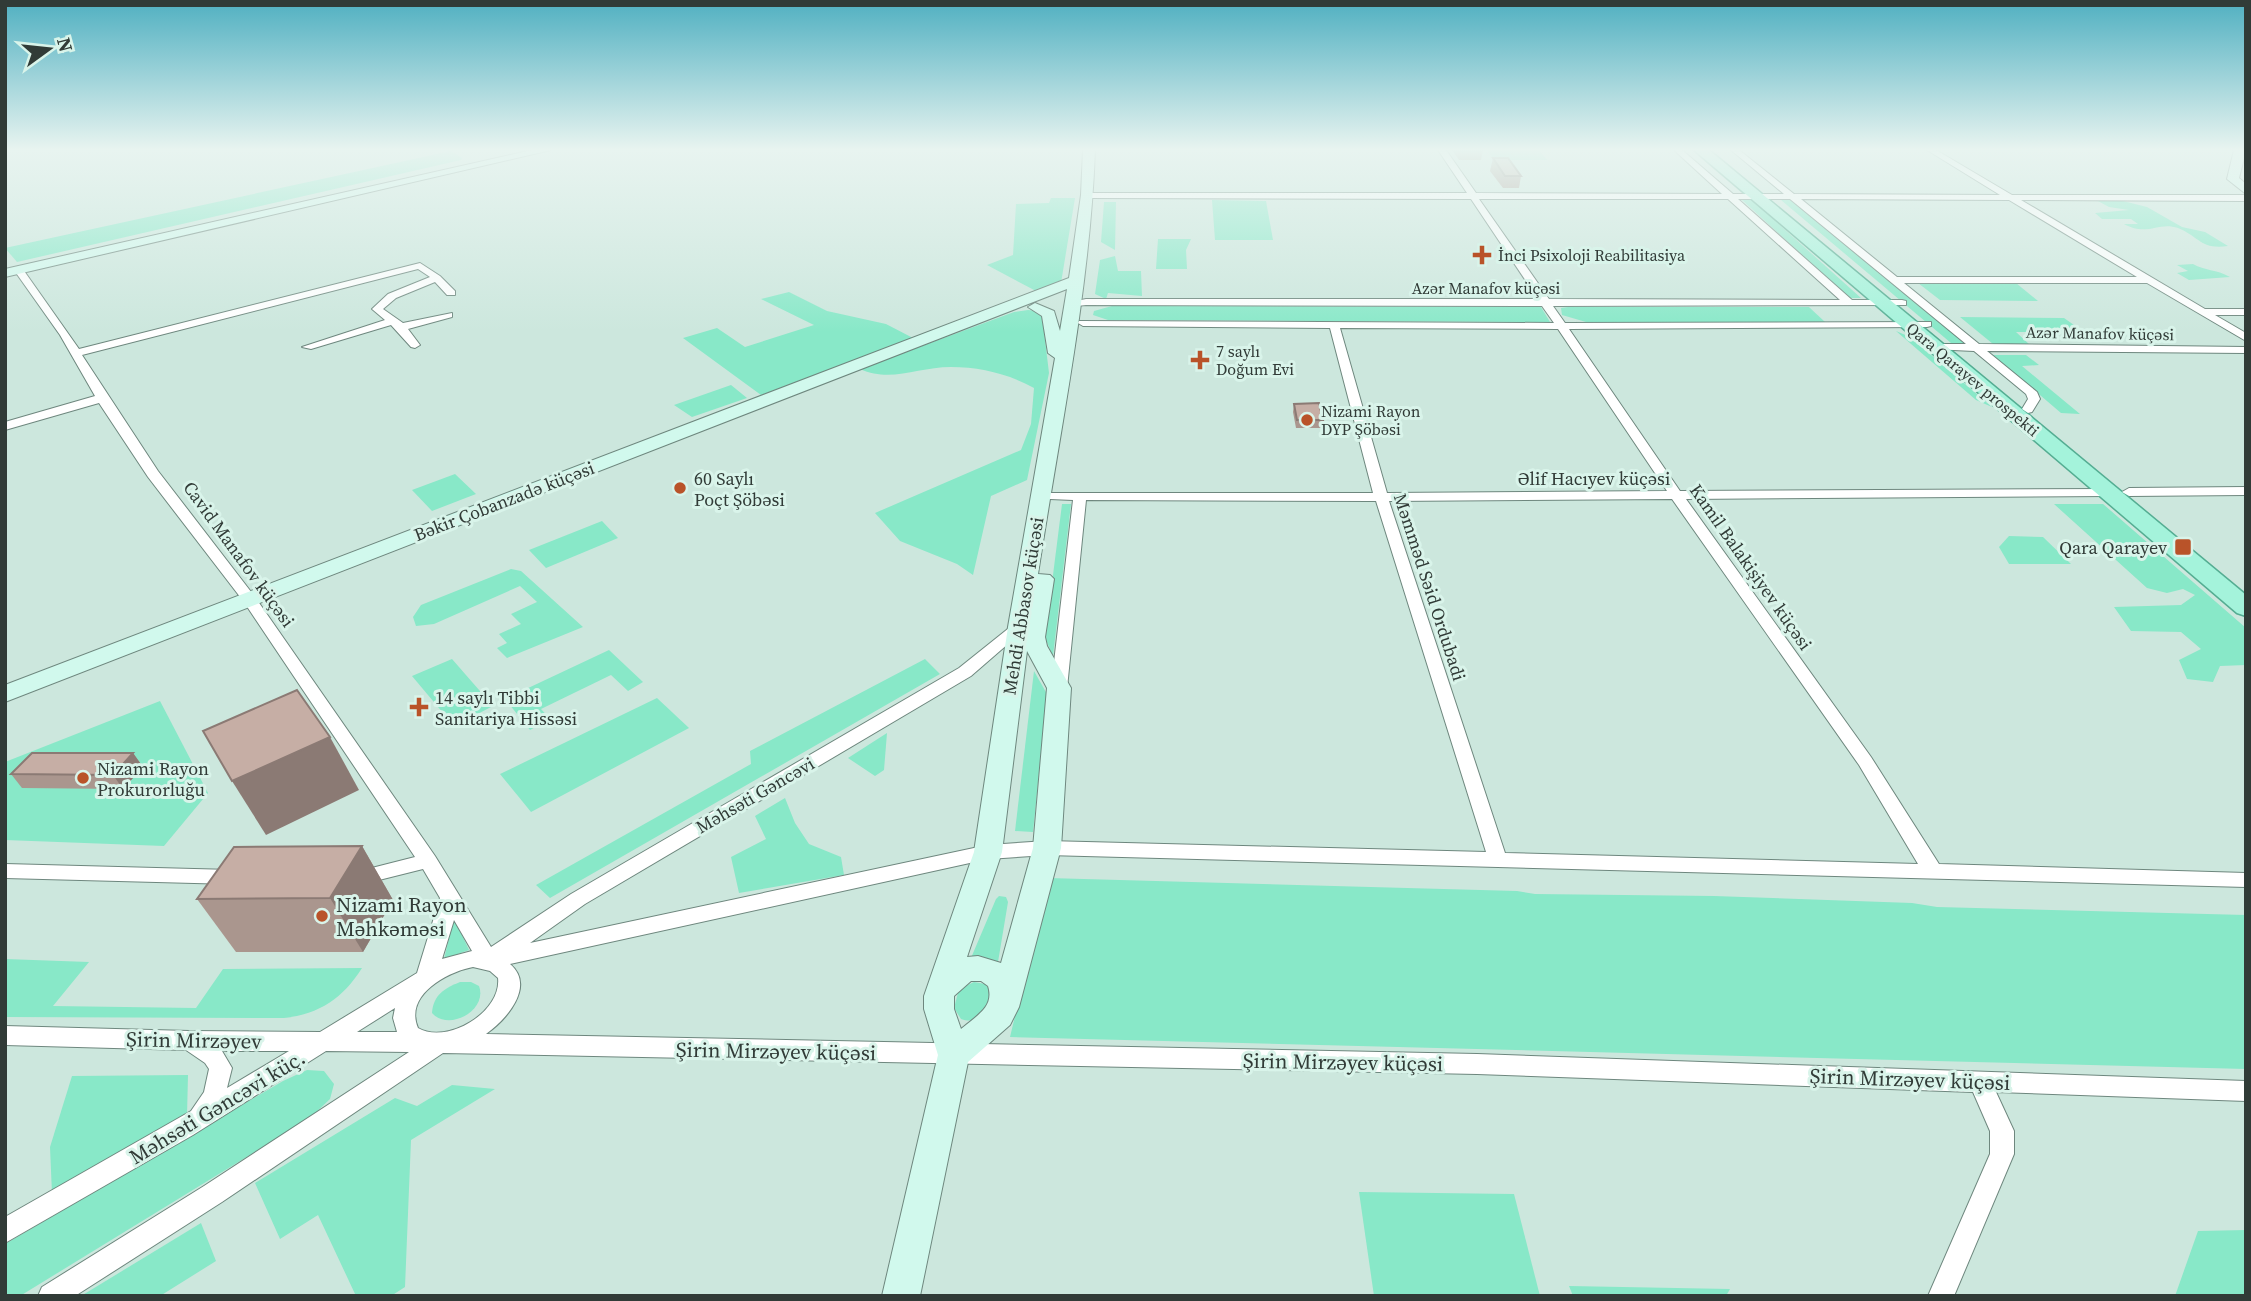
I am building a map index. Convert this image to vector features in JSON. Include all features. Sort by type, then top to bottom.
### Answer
[{"type":"main road","name":"Qara Qarayev prospekti","points":[[1772,211],[1883,303],[1917,324],[2118,492],[2246,588]]},
{"type":"main road","name":"Qara Qarayev prospekti","points":[[1791,211],[1902,303],[1917,324]]},
{"type":"main road","name":"Qara Qarayev prospekti","points":[[1945,347],[2028,409],[2246,608]]},
{"type":"street","points":[[10,270],[266,211]]},
{"type":"street","points":[[10,270],[274,211]]},
{"type":"street","name":"Mehdi Abbasov küçəsi","points":[[1078,300],[1068,496],[1034,636],[1036,646],[1059,688],[1046,848],[1007,996],[999,1016],[954,1055],[939,1009],[942,986],[988,852],[1019,627],[1059,380],[1078,300],[1091,211]]},
{"type":"street","name":"Kamil Balakişiyev küçəsi","points":[[1485,211],[1676,495],[1865,761],[1931,870]]},
{"type":"street","points":[[1746,211],[1880,325]]},
{"type":"street","points":[[1812,211],[2031,392],[2034,399],[2028,409]]},
{"type":"street","points":[[2033,211],[2246,338]]},
{"type":"street","points":[[75,353],[420,266],[451,293]]},
{"type":"street","name":"Cavid Manafov küçəsi","points":[[10,270],[75,353],[153,474],[250,600],[428,861],[488,960]]},
{"type":"street","points":[[415,345],[397,324],[377,309],[392,296],[436,278]]},
{"type":"street","points":[[1897,280],[2150,280]]},
{"type":"street","points":[[1004,311],[1035,307],[1052,309],[1078,300],[1334,324],[1917,324]]},
{"type":"street","name":"Azər Manafov küçəsi","points":[[1078,300],[1902,303]]},
{"type":"street","name":"Bəkir Çobanzadə küçəsi","points":[[5,694],[762,401],[1004,311],[1078,300]]},
{"type":"street","points":[[1826,303],[1850,325]]},
{"type":"street","points":[[1035,307],[1045,309],[1051,317],[1059,380]]},
{"type":"street","points":[[2202,312],[2246,312]]},
{"type":"street","points":[[307,347],[397,324],[448,315]]},
{"type":"street","name":"Məmməd Səid Ordubadi","points":[[1334,324],[1381,497],[1498,860]]},
{"type":"street","name":"Azər Manafov küçəsi","points":[[1945,347],[2246,350]]},
{"type":"street","points":[[5,426],[102,398]]},
{"type":"street","name":"Əlif Hacıyev küçəsi","points":[[1068,496],[1381,497],[2246,491]]},
{"type":"street","name":"Məhsəti Gəncəvi","points":[[488,960],[578,899],[965,672],[1019,627]]},
{"type":"street","points":[[426,978],[457,962],[488,960],[988,852],[1046,848],[2246,880]]},
{"type":"street","points":[[336,880],[396,871],[428,861]]},
{"type":"street","points":[[5,871],[250,877]]},
{"type":"street","points":[[433,1042],[413,1036],[405,1027],[403,1016],[406,1003],[426,978],[451,896]]},
{"type":"street","points":[[51,1296],[213,1194],[433,1042],[474,1032],[489,1022],[501,1009],[508,996],[510,984],[507,973],[488,960]]},
{"type":"street","points":[[942,986],[960,970],[981,967],[1001,978],[1007,996]]},
{"type":"street","name":"Məhsəti Gəncəvi küç.","points":[[5,1231],[185,1128],[426,978]]},
{"type":"street","name":"Şirin Mirzəyev","points":[[5,1035],[189,1041],[433,1042]]},
{"type":"street","points":[[185,1128],[214,1097],[221,1068],[213,1056],[189,1041]]},
{"type":"street","name":"Şirin Mirzəyev küçəsi","points":[[433,1042],[1477,1064],[2246,1091]]},
{"type":"street","points":[[901,1296],[954,1055]]},
{"type":"street","points":[[1941,1296],[2002,1154],[2002,1132],[1980,1081]]},
{"type":"green space","points":[[176,211],[240,211],[17,262],[5,248]]},
{"type":"green space","points":[[1016,211],[1073,211],[1061,283],[1036,291],[987,265],[1013,255]]},
{"type":"green space","points":[[1103,211],[1116,211],[1115,250],[1101,242]]},
{"type":"green space","points":[[1213,211],[1268,211],[1273,240],[1215,240]]},
{"type":"green space","points":[[1754,211],[1764,211],[1861,298],[1849,298]]},
{"type":"green space","points":[[1794,211],[1805,211],[1966,343],[1951,343]]},
{"type":"green space","points":[[2153,211],[2182,227],[2205,232],[2228,246],[2206,244],[2171,226],[2132,228],[2124,224],[2138,224],[2131,219],[2102,219],[2095,213]]},
{"type":"green space","points":[[1158,239],[1191,239],[1186,250],[1187,269],[1156,269]]},
{"type":"green space","points":[[1115,256],[1118,271],[1141,271],[1142,296],[1108,293],[1106,299],[1095,294],[1100,260]]},
{"type":"green space","points":[[2193,264],[2230,277],[2189,280],[2177,273],[2188,271],[2177,265]]},
{"type":"green space","points":[[1918,283],[2016,283],[2038,301],[1940,300]]},
{"type":"green space","points":[[789,292],[827,311],[886,324],[913,338],[761,395],[683,338],[717,328],[745,347],[814,325],[761,299]]},
{"type":"green space","points":[[1112,306],[1541,307],[1550,322],[1108,320],[1093,315],[1094,311]]},
{"type":"green space","points":[[1809,307],[1825,322],[1586,322],[1562,315],[1561,308]]},
{"type":"green space","points":[[1038,311],[1042,315],[1049,373],[1027,480],[991,496],[973,575],[957,564],[900,541],[875,513],[1021,450],[1031,424],[1034,388],[1004,375],[973,368],[939,368],[894,375],[860,369],[1014,312]]},
{"type":"green space","points":[[1960,317],[2064,318],[2084,332],[2016,332],[2030,345],[1993,344]]},
{"type":"green space","points":[[1896,331],[1910,337],[1992,407],[1976,400]]},
{"type":"green space","points":[[1993,355],[2026,355],[2039,365],[2022,366],[2080,414],[2061,413]]},
{"type":"green space","points":[[731,385],[747,398],[692,417],[674,405]]},
{"type":"green space","points":[[455,474],[476,494],[432,511],[412,490]]},
{"type":"green space","points":[[1062,504],[1071,504],[1053,656],[1045,638]]},
{"type":"green space","points":[[2054,504],[2103,504],[2246,628],[2246,665],[2220,666],[2213,682],[2187,679],[2179,660],[2201,649],[2181,632],[2131,631],[2114,607],[2181,605],[2195,595],[2183,589],[2167,593],[2147,588]]},
{"type":"green space","points":[[602,521],[618,538],[546,568],[529,550]]},
{"type":"green space","points":[[2009,536],[2043,537],[2071,564],[2009,564],[1999,547]]},
{"type":"green space","points":[[511,569],[521,571],[583,627],[507,658],[497,648],[507,643],[499,634],[521,624],[511,614],[537,602],[520,586],[434,624],[416,626],[413,617],[421,605]]},
{"type":"green space","points":[[609,650],[643,682],[628,691],[611,675],[541,709],[550,719],[530,730],[505,699]]},
{"type":"green space","points":[[452,659],[493,706],[454,726],[412,676]]},
{"type":"green space","points":[[925,659],[940,674],[550,898],[536,885],[751,764],[750,751]]},
{"type":"green space","points":[[1034,671],[1047,694],[1033,832],[1015,831]]},
{"type":"green space","points":[[657,698],[689,728],[531,812],[500,774]]},
{"type":"green space","points":[[160,701],[208,793],[164,846],[5,840],[5,762]]},
{"type":"green space","points":[[887,733],[884,770],[875,776],[848,758]]},
{"type":"green space","points":[[785,798],[795,823],[809,844],[841,857],[844,875],[739,893],[731,857],[766,839],[755,816]]},
{"type":"green space","points":[[1048,878],[1517,891],[1535,894],[1714,896],[1912,903],[1937,907],[2246,915],[2246,1069],[1010,1037]]},
{"type":"green space","points":[[999,896],[1006,897],[1008,902],[998,962],[980,956],[971,958],[996,899]]},
{"type":"green space","points":[[454,918],[469,950],[444,959]]},
{"type":"green space","points":[[5,959],[89,962],[53,1006],[196,1008],[223,969],[362,968],[347,988],[329,1003],[309,1013],[284,1018],[5,1017]]},
{"type":"green space","points":[[460,982],[471,982],[479,986],[478,1003],[473,1010],[465,1016],[448,1020],[432,1013],[437,997]]},
{"type":"green space","points":[[974,982],[985,984],[992,992],[988,1011],[969,1021],[961,1019],[954,1008],[959,989]]},
{"type":"green space","points":[[307,1070],[324,1071],[334,1084],[330,1099],[310,1118],[20,1296],[5,1296],[5,1244],[283,1081]]},
{"type":"green space","points":[[188,1075],[187,1116],[52,1194],[50,1147],[72,1076]]},
{"type":"green space","points":[[452,1085],[495,1089],[411,1140],[405,1287],[391,1296],[356,1296],[318,1215],[280,1239],[255,1183],[395,1098],[417,1106]]},
{"type":"green space","points":[[1359,1192],[1514,1194],[1540,1296],[1374,1296]]},
{"type":"green space","points":[[201,1223],[216,1261],[160,1296],[81,1296]]},
{"type":"green space","points":[[2246,1230],[2246,1296],[2175,1296],[2198,1231]]},
{"type":"green space","points":[[1569,1286],[1730,1289],[1726,1296],[1573,1296]]},
{"type":"building","points":[[1319,403],[1323,420],[1297,420],[1294,404]]},
{"type":"building","points":[[297,690],[330,737],[232,781],[203,731]]},
{"type":"building","points":[[32,753],[133,753],[113,775],[11,774]]},
{"type":"building","points":[[362,846],[330,898],[197,899],[234,847]]},
{"type":"place","name":"İnci Psixoloji Reabilitasiya","points":[[1482,255]]},
{"type":"place","name":"7 saylı Doğum Evi","points":[[1200,360]]},
{"type":"place","name":"Nizami Rayon DYP Şöbəsi","points":[[1307,420]]},
{"type":"place","name":"60 Saylı Poçt Şöbəsi","points":[[680,488]]},
{"type":"place","name":"Qara Qarayev","points":[[2183,547]]},
{"type":"place","name":"14 saylı Tibbi Sanitariya Hissəsi","points":[[419,707]]},
{"type":"place","name":"Nizami Rayon Prokurorluğu","points":[[83,778]]},
{"type":"place","name":"Nizami Rayon Məhkəməsi","points":[[322,916]]}]
